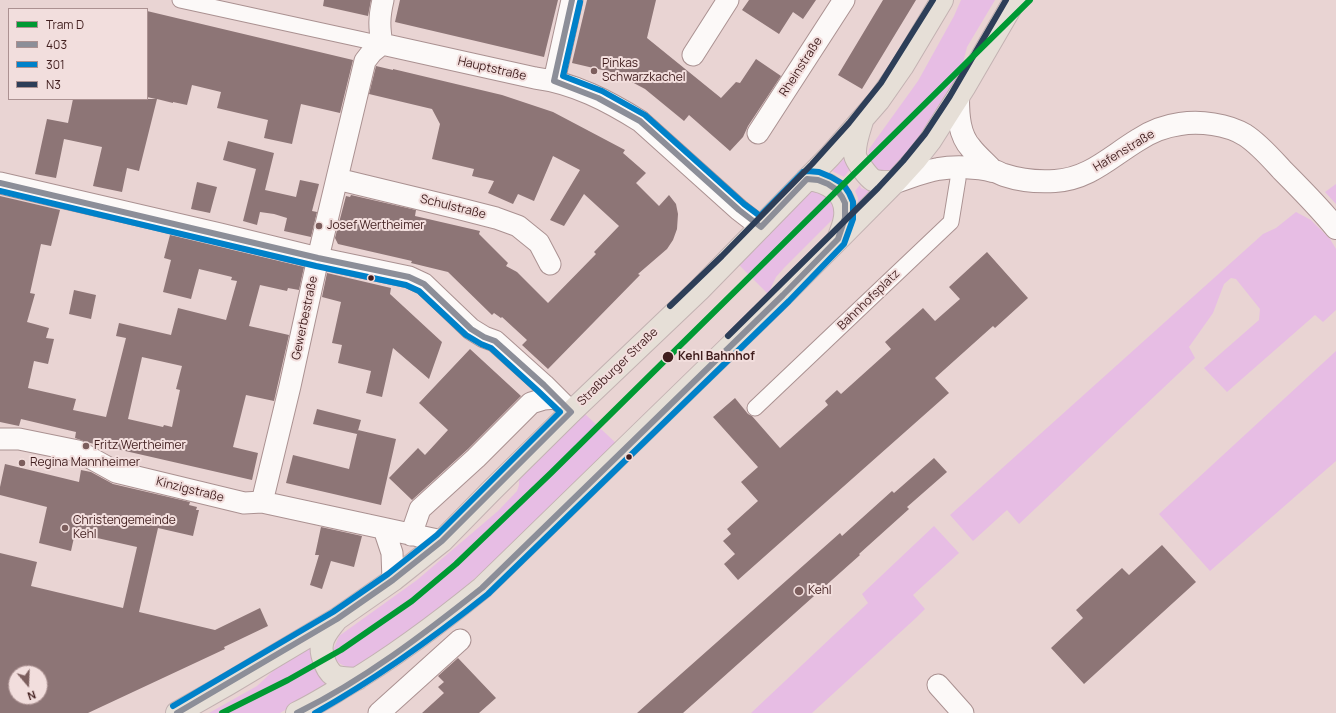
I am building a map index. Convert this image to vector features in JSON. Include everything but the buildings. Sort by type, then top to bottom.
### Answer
[{"type":"main road","name":"Straßburger Straße","points":[[177,713],[337,619],[393,580],[442,541],[491,491],[564,405],[699,290],[862,120],[879,100],[902,67],[942,0]]},
{"type":"main road","points":[[297,713],[312,706],[394,655],[442,620],[482,588],[783,295],[916,159],[930,141],[958,98],[1015,0]]},
{"type":"main road","name":"Hafenstraße","points":[[862,120],[855,156],[872,179],[884,182],[895,182]]},
{"type":"main road","points":[[807,179],[818,180],[828,184],[842,196],[845,203],[845,218],[838,239]]},
{"type":"main road","points":[[337,619],[326,633],[321,645],[324,660],[327,668],[336,677],[357,679]]},
{"type":"street","name":"Hauptstraße","points":[[180,0],[554,81],[578,88],[623,110],[640,122],[760,227]]},
{"type":"street","points":[[382,44],[379,28],[379,16],[383,0]]},
{"type":"street","points":[[554,81],[572,0]]},
{"type":"street","points":[[693,55],[728,0]]},
{"type":"street","name":"Rheinstraße","points":[[758,133],[844,0]]},
{"type":"street","name":"Gewerbestraße","points":[[262,502],[365,61],[372,52],[382,44]]},
{"type":"street","name":"Hafenstraße","points":[[958,98],[959,119],[965,139],[970,148],[993,170],[1004,175],[1036,181],[1055,181],[1082,176],[1150,133],[1164,128],[1180,124],[1208,124],[1227,127],[1244,134],[1257,144],[1315,203],[1336,228]]},
{"type":"street","name":"Hafenstraße","points":[[895,182],[937,169],[967,168],[993,170]]},
{"type":"street","name":"Schulstraße","points":[[337,179],[443,204],[496,218],[518,226],[539,243],[550,264]]},
{"type":"street","name":"Bahnhofsplatz","points":[[755,408],[951,222],[958,180]]},
{"type":"street","points":[[0,183],[318,258],[409,277],[424,284],[471,329],[484,337],[495,341],[544,384],[564,405]]},
{"type":"street","points":[[411,535],[420,509],[476,458],[530,403],[544,399],[564,405]]},
{"type":"street","name":"Kinzigstraße","points":[[0,439],[19,439],[78,452],[116,472],[244,503],[262,502],[442,541]]},
{"type":"street","points":[[384,529],[392,553],[393,580]]},
{"type":"street","points":[[379,713],[460,640]]},
{"type":"street","points":[[938,685],[963,713]]},
{"type":"shaded area","points":[[961,0],[995,0],[967,47],[960,75],[917,141],[893,171],[888,173],[875,171],[868,157],[869,149],[918,81],[954,16]]},
{"type":"shaded area","points":[[848,155],[849,171],[844,177],[832,171]]},
{"type":"shaded area","points":[[1336,184],[1336,204],[1325,192]]},
{"type":"shaded area","points":[[860,185],[861,188],[872,192],[858,207],[858,198],[855,191]]},
{"type":"shaded area","points":[[814,190],[824,190],[838,212],[776,277],[768,294],[738,264]]},
{"type":"shaded area","points":[[1296,212],[1311,220],[1330,239],[1336,249],[1336,310],[1323,322],[1315,315],[1227,392],[1204,368],[1259,320],[1260,309],[1236,279],[1231,278],[1224,284],[1213,313],[1189,347],[1195,358],[1019,524],[1007,510],[973,541],[950,515],[1263,234],[1276,228]]},
{"type":"shaded area","points":[[1336,351],[1336,461],[1210,571],[1159,514]]},
{"type":"shaded area","points":[[585,414],[617,444],[500,556],[448,602],[409,632],[353,668],[338,662],[332,653],[339,636],[417,580],[498,511],[517,491],[519,479]]},
{"type":"shaded area","points":[[934,526],[959,553],[913,595],[925,609],[812,713],[751,713],[868,603],[862,594]]},
{"type":"shaded area","points":[[310,646],[312,656],[330,684],[280,713],[209,713],[257,686],[274,670]]},
{"type":"tram line","name":"D","points":[[222,713],[288,680],[341,650],[412,601],[456,564],[551,473],[1030,0]]},
{"type":"transit line","name":"403","points":[[297,713],[370,671],[416,639],[482,588],[783,295],[838,239],[845,218],[845,203],[837,190],[828,184],[818,180],[807,179],[761,227],[739,210],[640,121],[598,98],[554,81],[572,0]]},
{"type":"transit line","name":"N3","points":[[670,306],[722,256],[812,164],[849,123],[881,83],[933,0]]},
{"type":"transit line","name":"N3","points":[[728,336],[878,188],[903,161],[925,134],[950,96],[1006,0]]},
{"type":"transit line","name":"301","points":[[315,713],[338,700],[404,657],[488,594],[789,301],[844,244],[853,219],[853,202],[843,184],[819,172],[803,172],[760,216],[744,204],[645,115],[602,91],[563,76],[580,2]]},
{"type":"transit line","name":"403","points":[[0,183],[318,258],[409,277],[424,284],[471,329],[484,337],[495,341],[544,385],[571,412],[442,541],[393,580],[337,619],[177,713]]},
{"type":"transit line","name":"301","points":[[0,191],[316,266],[406,285],[419,291],[466,335],[491,348],[560,412],[437,535],[388,574],[333,612],[173,706]]},
{"type":"place","name":"Pinkas Schwarzkachel","points":[[594,71]]},
{"type":"place","name":"Josef Wertheimer","points":[[319,226]]},
{"type":"place","name":"Kehl Bahnhof","points":[[668,357]]},
{"type":"place","name":"Fritz Wertheimer","points":[[86,446]]},
{"type":"place","name":"Regina Mannheimer","points":[[22,463]]},
{"type":"place","name":"Christengemeinde Kehl","points":[[65,528]]},
{"type":"place","name":"Kehl","points":[[799,591]]}]
